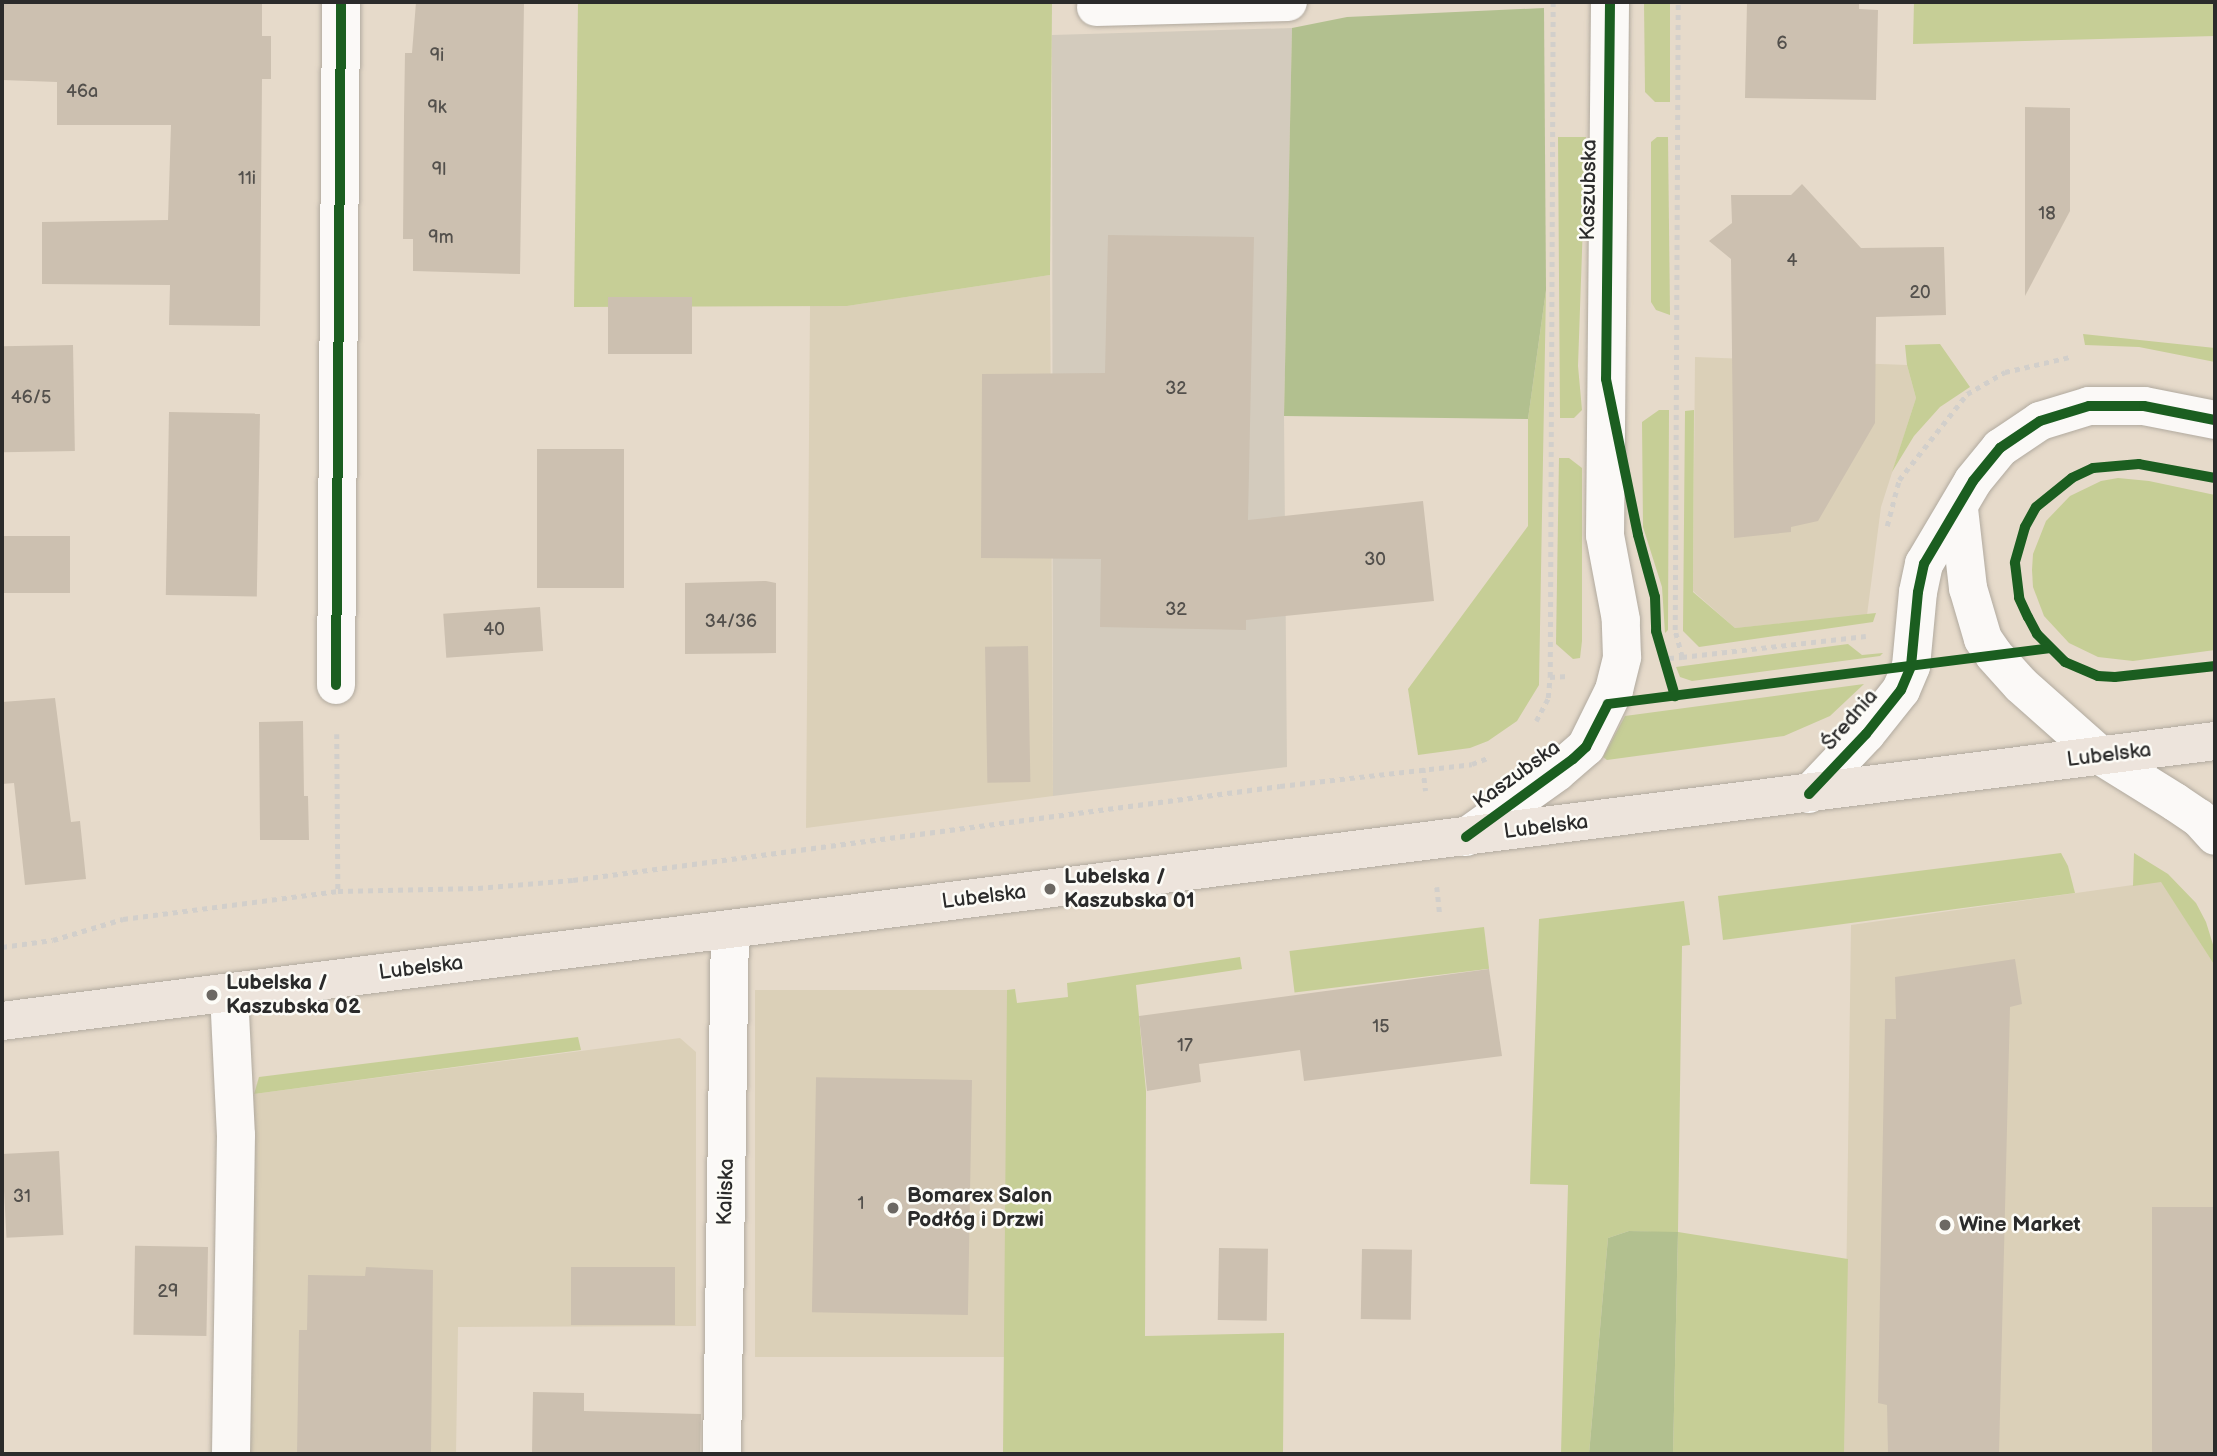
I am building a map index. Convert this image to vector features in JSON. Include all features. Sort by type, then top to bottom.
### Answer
[{"type":"main road","name":"Lubelska","points":[[2,1021],[2215,741]]},
{"type":"street","points":[[336,685],[341,2]]},
{"type":"street","points":[[1096,7],[1288,2]]},
{"type":"street","name":"Kaszubska","points":[[1466,836],[1557,772],[1586,747],[1611,697],[1622,657],[1621,620],[1607,561],[1605,535],[1610,2]]},
{"type":"street","name":"Średnia","points":[[1809,794],[1866,734],[1900,690],[1912,666],[1918,592],[1924,564],[1935,541],[1959,509],[1973,481],[2000,448],[2040,421],[2063,412],[2118,404],[2144,405],[2215,420]]},
{"type":"street","points":[[1959,509],[1968,588],[1983,639],[2021,685],[2101,756],[2199,818],[2215,836]]},
{"type":"street","name":"Kaliska","points":[[722,1454],[730,930]]},
{"type":"street","points":[[229,993],[236,1135],[231,1454]]},
{"type":"path","points":[[1530,727],[1548,698],[1550,677],[1553,2]]},
{"type":"path","points":[[1678,2],[1674,602],[1675,630],[1682,657]]},
{"type":"path","points":[[1668,671],[1663,654],[1682,657],[1847,636],[1868,636]]},
{"type":"path","points":[[1550,677],[1618,671]]},
{"type":"path","points":[[336,685],[338,891]]},
{"type":"path","points":[[2,947],[53,940],[123,919],[338,891],[478,888],[563,882],[1267,787],[1472,764],[1498,752]]},
{"type":"shaded area","points":[[1292,28],[1284,416],[1287,767],[1053,796],[1052,35]]},
{"type":"shaded area","points":[[1050,275],[1053,796],[806,828],[810,306],[847,306]]},
{"type":"shaded area","points":[[1695,357],[1907,365],[1916,398],[1881,507],[1867,615],[1735,628],[1693,591]]},
{"type":"shaded area","points":[[2161,881],[2215,966],[2215,1454],[1844,1454],[1851,925]]},
{"type":"shaded area","points":[[755,990],[1007,990],[1007,1357],[755,1357]]},
{"type":"shaded area","points":[[680,1038],[696,1052],[696,1326],[458,1327],[456,1454],[248,1454],[254,1094]]},
{"type":"green space","points":[[578,2],[1052,2],[1050,275],[847,306],[574,307]]},
{"type":"green space","points":[[1644,2],[1670,2],[1670,102],[1655,102],[1645,92]]},
{"type":"green space","points":[[1914,2],[2215,2],[2215,36],[1913,44]]},
{"type":"green space","points":[[1544,8],[1546,290],[1528,419],[1284,416],[1292,28],[1347,17]]},
{"type":"green space","points":[[1558,137],[1586,137],[1578,366],[1582,410],[1574,418],[1560,418]]},
{"type":"green space","points":[[1657,137],[1668,137],[1670,315],[1656,310],[1651,302],[1651,142]]},
{"type":"green space","points":[[1546,290],[1539,685],[1517,721],[1488,741],[1470,748],[1418,755],[1408,689],[1528,526],[1528,419]]},
{"type":"green space","points":[[2083,334],[2215,348],[2215,362],[2139,347],[2085,345]]},
{"type":"green space","points":[[1940,344],[1970,387],[1940,407],[1914,436],[1892,472],[1916,398],[1907,365],[1905,345]]},
{"type":"green space","points":[[1659,410],[1669,410],[1668,630],[1665,633],[1662,587],[1643,527],[1642,422]]},
{"type":"green space","points":[[1694,410],[1693,592],[1735,628],[1876,613],[1873,622],[1699,647],[1683,631],[1685,411]]},
{"type":"green space","points":[[1559,458],[1569,458],[1582,468],[1582,641],[1580,658],[1573,659],[1556,644]]},
{"type":"green space","points":[[2118,478],[2149,481],[2215,495],[2215,650],[2133,661],[2098,657],[2069,643],[2044,616],[2033,587],[2032,570],[2033,554],[2046,521],[2070,496],[2101,481]]},
{"type":"green space","points":[[1848,644],[1862,655],[1883,653],[1880,656],[1692,681],[1680,677],[1676,667]]},
{"type":"green space","points":[[1864,684],[1830,716],[1784,736],[1607,760],[1603,757],[1625,716]]},
{"type":"green space","points":[[2061,853],[2068,866],[2075,893],[1723,940],[1718,896]]},
{"type":"green space","points":[[2134,853],[2168,874],[2196,903],[2206,922],[2215,951],[2215,966],[2161,882],[2133,886]]},
{"type":"green space","points":[[1684,901],[1690,945],[1682,946],[1678,1232],[1848,1259],[1844,1454],[1673,1454],[1678,1233],[1629,1231],[1608,1238],[1589,1454],[1561,1454],[1568,1185],[1530,1184],[1539,919]]},
{"type":"green space","points":[[1484,927],[1489,969],[1295,993],[1289,951]]},
{"type":"green space","points":[[1240,957],[1242,969],[1136,985],[1146,1091],[1145,1336],[1284,1333],[1283,1454],[1003,1454],[1007,990],[1015,989],[1017,1003],[1068,997],[1067,983]]},
{"type":"green space","points":[[578,1037],[581,1050],[254,1094],[259,1077]]},
{"type":"green space","points":[[1629,1231],[1678,1232],[1673,1454],[1589,1454],[1608,1238]]},
{"type":"building","points":[[2,2],[262,2],[262,36],[271,36],[271,79],[262,79],[260,326],[169,325],[170,285],[42,284],[42,222],[168,220],[171,125],[57,125],[57,82],[2,80]]},
{"type":"building","points":[[416,2],[524,2],[520,274],[413,271],[413,239],[403,239],[404,117],[405,53],[412,53]]},
{"type":"building","points":[[1747,2],[1859,2],[1859,9],[1878,10],[1876,100],[1745,98]]},
{"type":"building","points":[[2025,107],[2070,108],[2070,211],[2025,296]]},
{"type":"building","points":[[1802,184],[1861,248],[1944,247],[1946,315],[1876,317],[1875,423],[1818,521],[1791,527],[1791,532],[1734,538],[1731,259],[1709,241],[1732,223],[1731,195],[1791,195]]},
{"type":"building","points":[[1108,235],[1254,237],[1248,520],[1423,501],[1434,601],[1246,620],[1246,630],[1100,627],[1101,559],[981,558],[982,374],[1105,373]]},
{"type":"building","points":[[608,297],[692,297],[692,354],[608,354]]},
{"type":"building","points":[[73,345],[75,451],[4,452],[2,346]]},
{"type":"building","points":[[169,412],[260,414],[257,597],[166,595]]},
{"type":"building","points":[[537,449],[624,449],[624,588],[537,588]]},
{"type":"building","points":[[2,536],[70,536],[70,593],[2,593]]},
{"type":"building","points":[[685,583],[776,583],[776,653],[685,654]]},
{"type":"building","points":[[540,607],[543,651],[446,658],[443,614]]},
{"type":"building","points":[[1028,646],[1030,782],[987,783],[985,647]]},
{"type":"building","points":[[55,698],[71,822],[80,821],[86,879],[25,885],[14,783],[2,784],[2,702]]},
{"type":"building","points":[[303,721],[304,796],[308,796],[309,840],[260,840],[259,722]]},
{"type":"building","points":[[2015,959],[2022,1004],[2010,1007],[1999,1454],[1888,1454],[1887,1405],[1878,1403],[1885,1019],[1896,1019],[1895,977]]},
{"type":"building","points":[[1489,969],[1502,1056],[1304,1081],[1300,1050],[1199,1064],[1201,1082],[1147,1091],[1139,1016]]},
{"type":"building","name":"Bomarex Salon Podłóg i Drzwi","points":[[816,1077],[972,1080],[968,1315],[812,1312]]},
{"type":"building","points":[[59,1151],[63,1235],[6,1238],[2,1154]]},
{"type":"building","points":[[2152,1207],[2215,1207],[2215,1454],[2152,1454]]},
{"type":"building","points":[[135,1246],[208,1247],[206,1336],[133,1335]]},
{"type":"building","points":[[1219,1248],[1268,1249],[1267,1321],[1218,1320]]},
{"type":"building","points":[[1362,1249],[1412,1250],[1411,1320],[1361,1319]]},
{"type":"building","points":[[366,1267],[433,1270],[431,1454],[297,1454],[299,1330],[307,1330],[308,1275],[365,1276]]},
{"type":"building","points":[[571,1267],[675,1267],[675,1325],[571,1325]]},
{"type":"building","points":[[533,1392],[584,1393],[584,1411],[701,1414],[700,1454],[532,1454]]},
{"type":"cycle path","points":[[336,685],[341,2]]},
{"type":"cycle path","points":[[1610,2],[1606,379],[1638,535],[1655,597],[1656,631],[1675,696]]},
{"type":"cycle path","points":[[1809,794],[1866,734],[1901,690],[1911,666],[1918,592],[1924,564],[1973,481],[2000,448],[2040,421],[2089,406],[2144,406],[2215,420]]},
{"type":"cycle path","points":[[2215,478],[2139,464],[2093,468],[2072,478],[2036,507],[2025,527],[2015,563],[2019,598],[2028,617],[2037,634],[2065,662],[2098,676],[2115,677],[2215,666]]},
{"type":"cycle path","points":[[1466,837],[1586,747],[1608,704],[2049,648]]},
{"type":"place","name":"Lubelska / Kaszubska 01","points":[[1050,889]]},
{"type":"place","name":"Lubelska / Kaszubska 02","points":[[212,995]]},
{"type":"place","name":"Bomarex Salon Podłóg i Drzwi","points":[[893,1208]]},
{"type":"place","name":"Wine Market","points":[[1945,1225]]}]
